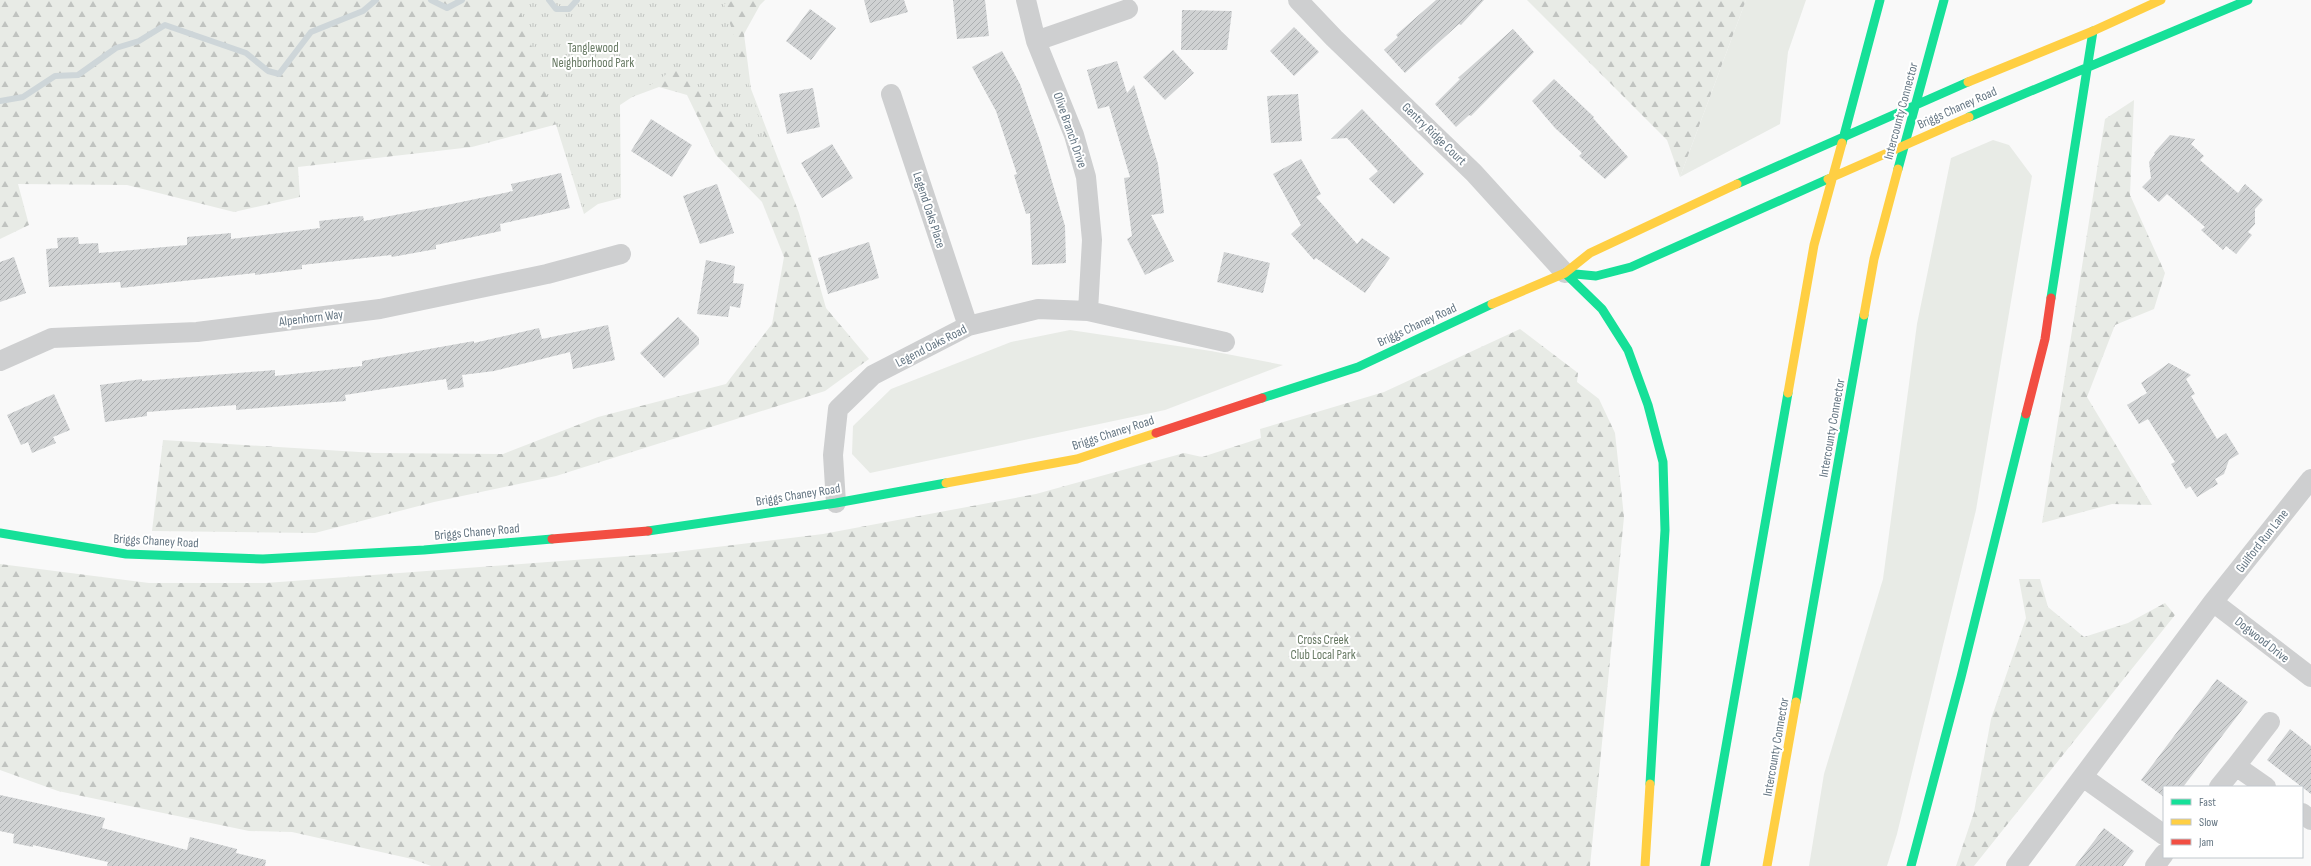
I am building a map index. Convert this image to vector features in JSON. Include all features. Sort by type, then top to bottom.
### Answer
[{"type":"main road","points":[[1705,866],[1814,245],[1880,0]]},
{"type":"main road","name":"Intercounty Connector","points":[[1767,866],[1874,258],[1944,0]]},
{"type":"main road","name":"Briggs Chaney Road","points":[[0,533],[126,554],[262,559],[424,550],[642,532],[836,503],[1077,459],[1358,367],[1487,306],[1565,272],[1590,253],[1778,166],[2002,67],[2094,31],[2161,0]]},
{"type":"main road","name":"Briggs Chaney Road","points":[[1565,272],[1596,276],[1631,267],[1994,106],[2089,68],[2248,0]]},
{"type":"main road","points":[[1911,866],[1962,677],[2045,339],[2094,31]]},
{"type":"main road","points":[[1565,272],[1602,309],[1628,350],[1648,405],[1663,462],[1665,530],[1645,866]]},
{"type":"street","name":"Olive Branch Drive","points":[[1026,0],[1036,41],[1074,135],[1086,177],[1092,240],[1088,311]]},
{"type":"street","name":"Gentry Ridge Court","points":[[1298,0],[1334,38],[1474,173],[1565,272]]},
{"type":"street","points":[[1036,41],[1128,9]]},
{"type":"street","name":"Legend Oaks Place","points":[[891,94],[968,326]]},
{"type":"street","name":"Alpenhorn Way","points":[[0,361],[52,338],[197,332],[380,309],[547,274],[621,254]]},
{"type":"street","name":"Legend Oaks Road","points":[[836,503],[833,455],[838,409],[873,375],[968,326],[1038,309],[1088,311],[1226,342]]},
{"type":"street","name":"Guilford Run Lane","points":[[2016,866],[2213,602],[2311,479]]},
{"type":"street","name":"Dogwood Drive","points":[[2213,602],[2311,677]]},
{"type":"street","points":[[2220,786],[2270,722]]},
{"type":"street","points":[[2236,766],[2265,786]]},
{"type":"street","points":[[2083,777],[2163,834]]},
{"type":"street","points":[[2303,814],[2311,820]]},
{"type":"street","points":[[2155,866],[2163,855]]},
{"type":"green space","points":[[0,0],[765,0],[760,5],[744,34],[751,89],[799,213],[826,308],[869,359],[825,391],[556,476],[434,502],[315,533],[152,531],[163,440],[375,453],[503,454],[598,417],[726,384],[772,324],[784,257],[762,202],[716,155],[687,95],[659,87],[565,122],[472,147],[298,167],[300,197],[234,212],[127,185],[18,184],[29,225],[0,239]]},
{"type":"green space","name":"Tanglewood Neighborhood Park","points":[[517,0],[734,0],[724,4],[768,147],[676,68],[620,105],[621,198],[598,204],[584,214]]},
{"type":"green space","points":[[1527,0],[1746,0],[1680,177],[1667,140]]},
{"type":"green space","points":[[1746,0],[1806,0],[1788,52],[1780,124],[1680,177]]},
{"type":"green space","points":[[2134,100],[2130,195],[2165,273],[2154,309],[2115,325],[2087,397],[2152,505],[2112,504],[2042,523],[2105,119]]},
{"type":"green space","points":[[1993,140],[2009,145],[2032,176],[1976,510],[1897,834],[1887,866],[1809,866],[1824,774],[1883,579],[1917,324],[1951,158]]},
{"type":"green space","name":"Cross Creek Club Local Park","points":[[1520,329],[1578,373],[1577,382],[1599,399],[1615,433],[1624,517],[1590,866],[431,866],[412,859],[292,832],[249,831],[58,791],[0,770],[0,564],[149,583],[266,583],[667,553],[823,534],[1036,494],[1184,453],[1202,457],[1261,438],[1260,429],[1384,392]]},
{"type":"green space","points":[[1070,330],[1211,351],[1283,365],[1165,410],[870,473],[852,454],[853,426],[891,389],[1011,342]]},
{"type":"green space","points":[[2019,579],[2040,579],[2048,607],[2084,637],[2128,623],[2165,603],[2175,615],[1974,866],[1956,866],[1974,812],[1991,719],[2026,618]]},
{"type":"building","points":[[864,0],[904,0],[908,12],[870,23]]},
{"type":"building","points":[[953,0],[985,0],[989,36],[957,39]]},
{"type":"building","points":[[1436,0],[1484,0],[1461,25],[1459,24],[1405,73],[1384,50],[1398,37],[1396,35]]},
{"type":"building","points":[[810,9],[836,28],[811,60],[786,41]]},
{"type":"building","points":[[1182,10],[1232,11],[1227,50],[1181,50]]},
{"type":"building","points":[[1294,27],[1319,52],[1294,76],[1270,51]]},
{"type":"building","points":[[1513,29],[1534,52],[1471,116],[1469,115],[1456,127],[1435,104],[1460,79],[1458,78]]},
{"type":"building","points":[[1173,50],[1194,73],[1165,100],[1143,77]]},
{"type":"building","points":[[1002,51],[1020,84],[1041,144],[1065,226],[1066,263],[1032,265],[1030,213],[1026,214],[1014,175],[1017,174],[996,111],[972,67]]},
{"type":"building","points":[[1117,61],[1127,93],[1134,85],[1158,164],[1164,213],[1151,215],[1174,261],[1145,275],[1127,239],[1132,236],[1124,178],[1130,177],[1109,106],[1098,109],[1087,70]]},
{"type":"building","points":[[1554,79],[1594,117],[1593,118],[1628,157],[1605,179],[1579,156],[1582,153],[1555,128],[1532,101]]},
{"type":"building","points":[[813,88],[820,127],[787,134],[779,94]]},
{"type":"building","points":[[1298,94],[1302,141],[1271,143],[1267,96]]},
{"type":"building","points":[[1362,109],[1424,174],[1394,204],[1369,179],[1378,171],[1347,138],[1331,139]]},
{"type":"building","points":[[651,119],[692,145],[672,177],[631,151]]},
{"type":"building","points":[[2170,135],[2195,139],[2191,144],[2204,156],[2200,160],[2238,193],[2245,184],[2263,200],[2255,209],[2255,224],[2248,232],[2252,235],[2236,254],[2226,246],[2223,250],[2201,230],[2205,227],[2167,194],[2159,202],[2142,187],[2151,178],[2149,162],[2155,154],[2154,153]]},
{"type":"building","points":[[832,144],[853,178],[822,198],[801,163]]},
{"type":"building","points":[[1301,159],[1321,194],[1316,197],[1357,244],[1362,238],[1390,258],[1365,293],[1316,258],[1314,260],[1291,234],[1301,225],[1273,174]]},
{"type":"building","points":[[561,173],[570,208],[500,224],[501,231],[436,245],[436,249],[392,257],[391,255],[302,265],[302,269],[255,275],[255,273],[121,288],[120,282],[49,287],[46,249],[58,248],[57,238],[78,237],[79,244],[98,243],[99,253],[187,245],[187,237],[231,233],[231,239],[320,228],[319,221],[363,216],[364,221],[447,205],[513,191],[511,184]]},
{"type":"building","points":[[717,184],[734,233],[700,244],[683,196]]},
{"type":"building","points":[[869,242],[879,278],[828,294],[818,258]]},
{"type":"building","points":[[1224,252],[1270,263],[1263,293],[1217,282]]},
{"type":"building","points":[[14,257],[26,293],[0,302],[0,262]]},
{"type":"building","points":[[706,260],[735,266],[733,283],[744,284],[740,308],[730,306],[728,317],[697,314]]},
{"type":"building","points":[[678,317],[699,338],[699,344],[664,378],[640,353]]},
{"type":"building","points":[[608,325],[615,360],[573,369],[570,352],[494,371],[462,375],[464,387],[448,390],[446,379],[345,395],[346,401],[236,410],[236,405],[147,412],[147,416],[105,422],[100,385],[142,379],[142,381],[275,370],[275,376],[362,366],[362,361],[474,341],[474,343],[539,328],[542,339]]},
{"type":"building","points":[[2169,363],[2191,375],[2186,379],[2195,394],[2191,396],[2217,439],[2226,433],[2239,454],[2229,460],[2224,474],[2215,479],[2218,484],[2197,497],[2190,486],[2186,489],[2171,464],[2175,462],[2148,419],[2139,424],[2127,405],[2147,393],[2141,383]]},
{"type":"building","points":[[54,394],[70,430],[53,437],[56,443],[32,453],[28,442],[21,445],[7,415]]},
{"type":"building","points":[[2217,679],[2248,702],[2184,786],[2163,786],[2163,796],[2141,780]]},
{"type":"building","points":[[2290,729],[2311,746],[2311,794],[2303,788],[2303,786],[2301,786],[2267,760]]},
{"type":"building","points":[[0,795],[105,818],[102,828],[187,850],[190,837],[237,849],[236,853],[266,860],[265,866],[107,866],[108,862],[33,845],[33,847],[13,843],[14,834],[0,831]]},
{"type":"building","points":[[2104,828],[2134,851],[2123,866],[2075,866]]},
{"type":"waterway","points":[[0,101],[23,97],[55,76],[78,75],[116,48],[139,41],[165,25],[246,53],[268,71],[279,74],[311,32],[363,11],[376,0]]},
{"type":"waterway","points":[[431,0],[447,8],[462,0]]},
{"type":"waterway","points":[[549,0],[556,9],[569,9],[577,0]]},
{"type":"traffic: fast","points":[[1842,143],[1880,0]]},
{"type":"traffic: fast","points":[[1898,169],[1944,0]]},
{"type":"traffic: fast","points":[[1969,117],[2248,0]]},
{"type":"traffic: fast","points":[[2051,298],[2093,31]]},
{"type":"traffic: fast","points":[[1737,184],[1968,82]]},
{"type":"traffic: fast","points":[[1565,273],[1596,276],[1631,267],[1828,179]]},
{"type":"traffic: fast","points":[[1565,273],[1602,309],[1628,350],[1648,405],[1663,462],[1665,530],[1650,784]]},
{"type":"traffic: fast","points":[[1262,398],[1358,367],[1492,304]]},
{"type":"traffic: fast","points":[[1796,702],[1864,315]]},
{"type":"traffic: fast","points":[[1705,866],[1788,393]]},
{"type":"traffic: fast","points":[[1911,866],[1961,677],[2026,414]]},
{"type":"traffic: fast","points":[[648,531],[836,503],[946,483]]},
{"type":"traffic: fast","points":[[0,533],[126,554],[263,559],[424,550],[552,539]]},
{"type":"traffic: slow","points":[[1968,82],[2093,31],[2161,0]]},
{"type":"traffic: slow","points":[[1828,179],[1969,117]]},
{"type":"traffic: slow","points":[[1788,393],[1814,245],[1842,143]]},
{"type":"traffic: slow","points":[[1864,315],[1874,259],[1898,169]]},
{"type":"traffic: slow","points":[[1492,304],[1565,273],[1590,253],[1737,184]]},
{"type":"traffic: slow","points":[[946,483],[1077,459],[1156,433]]},
{"type":"traffic: slow","points":[[1767,866],[1796,702]]},
{"type":"traffic: slow","points":[[1645,866],[1650,784]]},
{"type":"traffic: jam","points":[[2026,414],[2045,339],[2051,298]]},
{"type":"traffic: jam","points":[[1156,433],[1262,398]]},
{"type":"traffic: jam","points":[[552,539],[648,531]]}]
